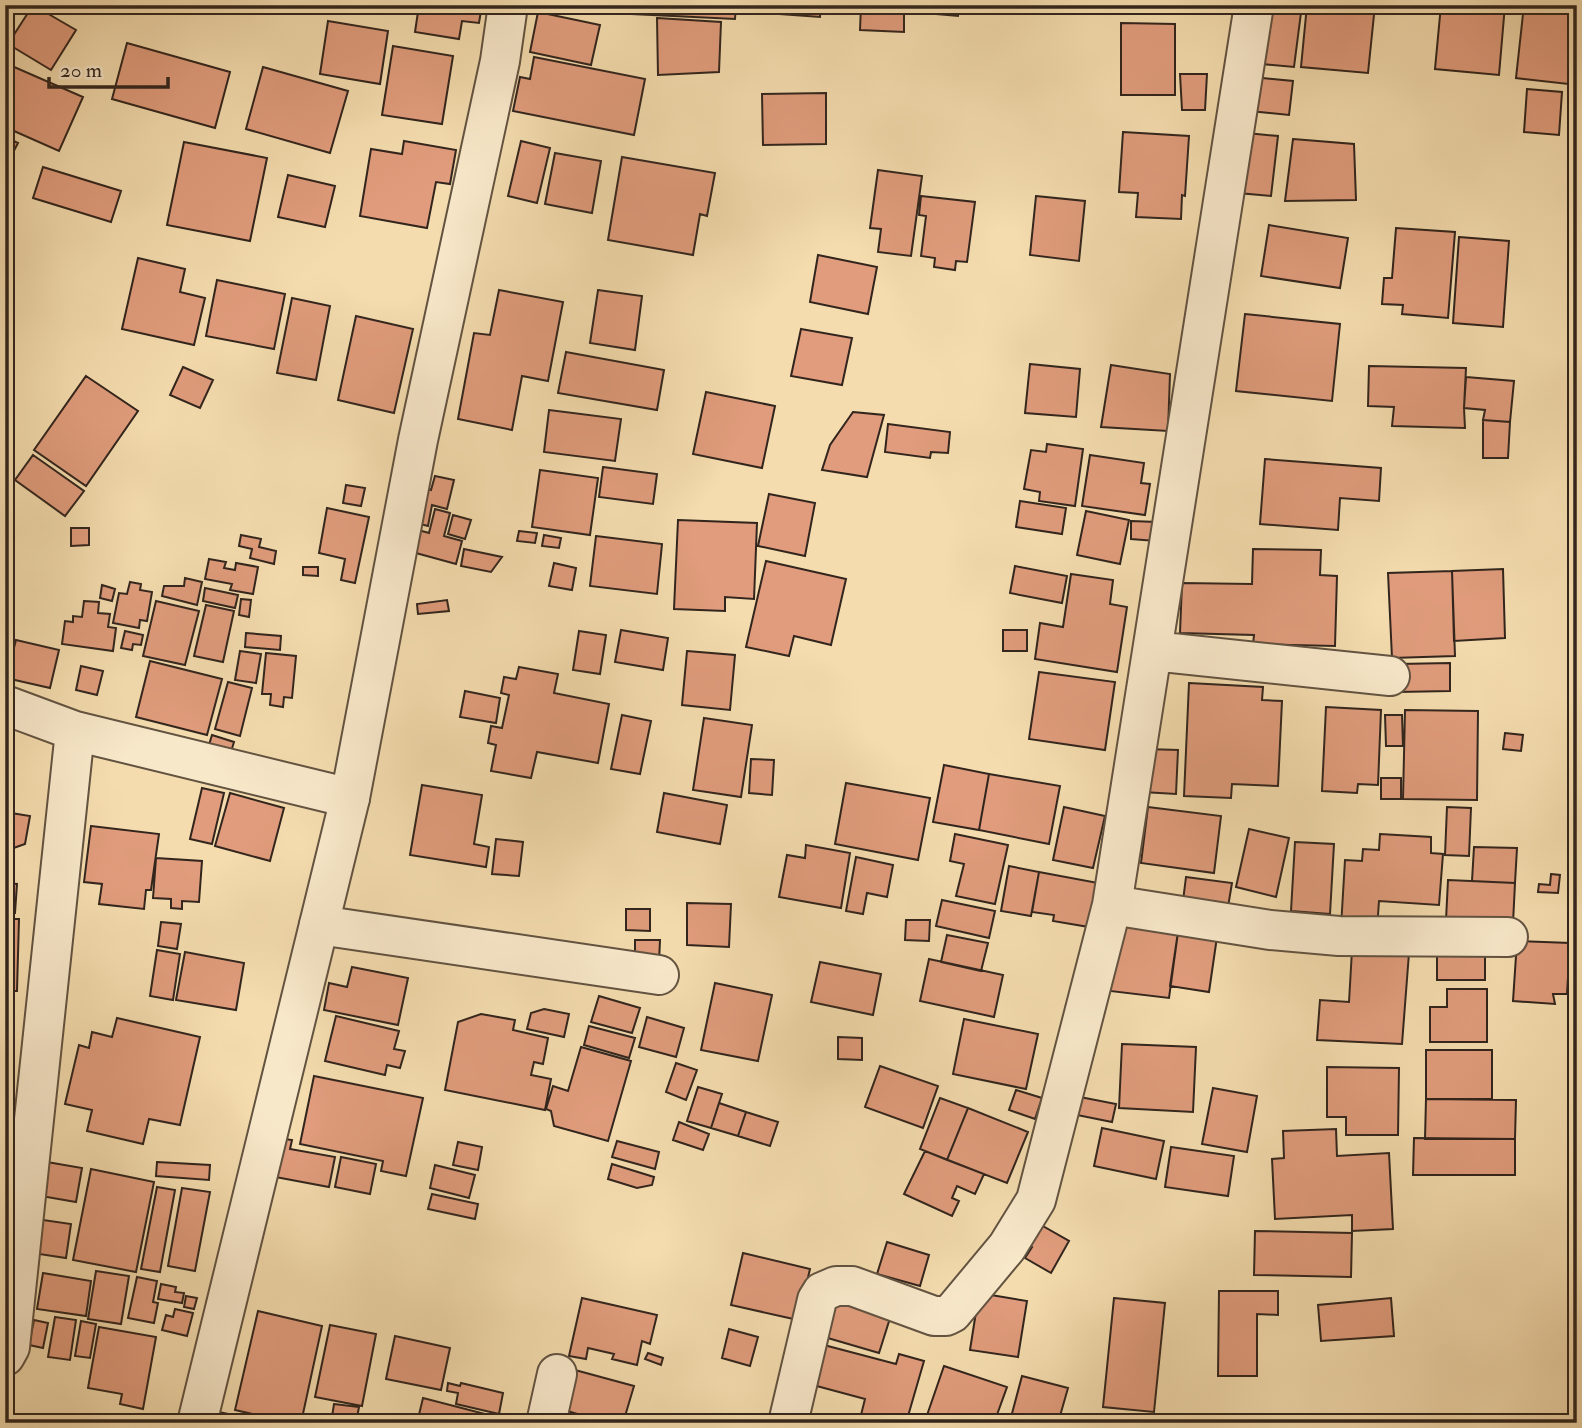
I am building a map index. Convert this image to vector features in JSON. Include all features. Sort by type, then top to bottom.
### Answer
[{"type":"street","points":[[197,1423],[350,798],[418,440],[497,74],[508,5]]},
{"type":"street","points":[[788,1423],[817,1300],[822,1292],[836,1286],[852,1286],[934,1316],[947,1315],[1007,1247],[1036,1200],[1112,905],[1254,5]]},
{"type":"street","points":[[1153,651],[1390,676]]},
{"type":"street","points":[[5,705],[75,731],[350,798]]},
{"type":"street","points":[[5,1356],[10,1347],[75,731]]},
{"type":"street","points":[[1112,905],[1270,930],[1339,936],[1508,937]]},
{"type":"street","points":[[319,925],[659,975]]},
{"type":"street","points":[[546,1423],[557,1374]]},
{"type":"building","points":[[33,5],[76,30],[51,70],[8,44]]},
{"type":"building","points":[[419,5],[482,5],[479,23],[462,21],[459,39],[415,32]]},
{"type":"building","points":[[633,5],[736,5],[735,19],[632,14]]},
{"type":"building","points":[[781,5],[821,5],[820,17],[780,14]]},
{"type":"building","points":[[861,5],[904,5],[904,32],[860,30]]},
{"type":"building","points":[[892,5],[959,5],[958,16],[891,10]]},
{"type":"building","points":[[1268,5],[1302,5],[1294,67],[1262,64]]},
{"type":"building","points":[[1307,5],[1375,5],[1368,73],[1301,67]]},
{"type":"building","points":[[1441,5],[1505,5],[1499,75],[1435,69]]},
{"type":"building","points":[[1524,5],[1577,5],[1577,85],[1516,78]]},
{"type":"building","points":[[538,12],[600,25],[591,65],[530,52]]},
{"type":"building","points":[[657,18],[721,22],[719,72],[658,75]]},
{"type":"building","points":[[328,21],[388,31],[380,84],[320,74]]},
{"type":"building","points":[[1121,23],[1175,24],[1175,95],[1121,95]]},
{"type":"building","points":[[127,43],[230,72],[215,128],[112,99]]},
{"type":"building","points":[[393,46],[453,56],[442,124],[382,115]]},
{"type":"building","points":[[534,57],[645,79],[634,135],[513,111],[520,77],[530,79]]},
{"type":"building","points":[[5,63],[83,97],[59,151],[5,127]]},
{"type":"building","points":[[263,67],[348,91],[330,153],[246,129]]},
{"type":"building","points":[[1180,74],[1207,74],[1205,110],[1182,110]]},
{"type":"building","points":[[1253,77],[1293,81],[1289,115],[1250,111]]},
{"type":"building","points":[[1527,89],[1562,92],[1559,135],[1524,132]]},
{"type":"building","points":[[1577,91],[1577,113],[1571,113],[1570,92]]},
{"type":"building","points":[[826,93],[826,144],[763,145],[762,94]]},
{"type":"building","points":[[1123,132],[1189,136],[1181,219],[1136,217],[1138,193],[1119,192]]},
{"type":"building","points":[[1246,133],[1278,136],[1271,196],[1238,193]]},
{"type":"building","points":[[5,137],[18,143],[5,168]]},
{"type":"building","points":[[1293,139],[1354,144],[1356,200],[1285,201]]},
{"type":"building","points":[[404,141],[456,150],[450,184],[436,182],[427,228],[360,216],[371,149],[402,154]]},
{"type":"building","points":[[521,141],[550,148],[537,203],[508,196]]},
{"type":"building","points":[[184,142],[267,158],[250,241],[167,225]]},
{"type":"building","points":[[555,153],[601,161],[592,213],[545,204]]},
{"type":"building","points":[[622,157],[715,173],[707,216],[700,214],[693,255],[608,240]]},
{"type":"building","points":[[43,167],[121,191],[111,222],[33,198]]},
{"type":"building","points":[[878,170],[922,176],[911,256],[878,252],[881,229],[870,228]]},
{"type":"building","points":[[288,175],[335,186],[325,227],[278,217]]},
{"type":"building","points":[[921,196],[975,202],[967,262],[956,261],[955,270],[934,267],[935,258],[921,256],[926,216],[919,215]]},
{"type":"building","points":[[1036,196],[1085,201],[1079,261],[1030,255]]},
{"type":"building","points":[[1269,225],[1348,238],[1340,288],[1261,276]]},
{"type":"building","points":[[1396,228],[1455,232],[1448,318],[1402,314],[1403,305],[1382,304],[1384,278],[1392,278]]},
{"type":"building","points":[[1459,237],[1509,241],[1503,327],[1453,323]]},
{"type":"building","points":[[818,255],[877,267],[868,314],[810,302]]},
{"type":"building","points":[[138,258],[185,269],[180,292],[205,298],[194,345],[122,329]]},
{"type":"building","points":[[217,280],[285,294],[274,349],[206,336]]},
{"type":"building","points":[[499,290],[563,302],[548,381],[522,376],[512,430],[458,419],[474,333],[490,335]]},
{"type":"building","points":[[598,290],[642,296],[635,350],[590,343]]},
{"type":"building","points":[[292,298],[330,306],[316,380],[277,373]]},
{"type":"building","points":[[1245,314],[1340,324],[1332,401],[1236,391]]},
{"type":"building","points":[[356,316],[413,329],[394,413],[338,400]]},
{"type":"building","points":[[801,329],[852,338],[842,385],[791,376]]},
{"type":"building","points":[[566,352],[664,370],[657,410],[558,393]]},
{"type":"building","points":[[1030,364],[1080,369],[1076,417],[1025,413]]},
{"type":"building","points":[[1111,365],[1170,374],[1168,431],[1101,427]]},
{"type":"building","points":[[1369,366],[1466,368],[1465,428],[1392,426],[1394,407],[1368,406]]},
{"type":"building","points":[[183,367],[213,380],[200,408],[170,395]]},
{"type":"building","points":[[86,376],[138,411],[86,486],[34,450]]},
{"type":"building","points":[[1466,377],[1514,381],[1510,422],[1483,420],[1485,410],[1464,408]]},
{"type":"building","points":[[706,392],[775,406],[762,468],[693,454]]},
{"type":"building","points":[[549,410],[621,419],[615,461],[544,452]]},
{"type":"building","points":[[853,412],[884,415],[867,477],[822,470],[830,445]]},
{"type":"building","points":[[1483,420],[1510,422],[1508,458],[1483,458]]},
{"type":"building","points":[[888,424],[950,432],[948,453],[931,452],[930,458],[885,452]]},
{"type":"building","points":[[1047,444],[1083,449],[1075,506],[1039,501],[1040,492],[1024,489],[1031,450],[1046,452]]},
{"type":"building","points":[[33,455],[84,491],[65,516],[15,480]]},
{"type":"building","points":[[1090,455],[1144,463],[1141,483],[1150,484],[1145,515],[1082,506]]},
{"type":"building","points":[[1265,459],[1381,468],[1379,501],[1340,498],[1338,530],[1260,524]]},
{"type":"building","points":[[603,467],[657,474],[653,504],[599,497]]},
{"type":"building","points":[[540,470],[598,478],[590,535],[532,527]]},
{"type":"building","points":[[435,476],[454,480],[447,509],[432,505],[428,526],[412,522],[420,487],[431,490]]},
{"type":"building","points":[[346,485],[365,488],[361,506],[343,503]]},
{"type":"building","points":[[769,494],[815,503],[805,556],[758,546]]},
{"type":"building","points":[[1020,501],[1066,508],[1062,534],[1016,527]]},
{"type":"building","points":[[327,508],[369,517],[355,583],[341,580],[345,559],[319,553]]},
{"type":"building","points":[[435,509],[450,513],[444,536],[462,541],[456,564],[405,550],[411,528],[429,533]]},
{"type":"building","points":[[1086,511],[1129,520],[1120,564],[1077,555]]},
{"type":"building","points":[[453,515],[471,520],[465,539],[448,534]]},
{"type":"building","points":[[678,520],[757,523],[754,599],[725,597],[725,611],[674,609]]},
{"type":"building","points":[[1131,521],[1157,522],[1156,541],[1131,539]]},
{"type":"building","points":[[5,522],[11,523],[5,558]]},
{"type":"building","points":[[71,528],[89,528],[89,545],[71,546]]},
{"type":"building","points":[[519,531],[537,533],[535,543],[517,541]]},
{"type":"building","points":[[241,535],[261,539],[259,547],[276,551],[274,564],[250,558],[252,549],[239,546]]},
{"type":"building","points":[[544,535],[561,538],[559,548],[542,546]]},
{"type":"building","points":[[596,536],[662,544],[657,594],[590,586]]},
{"type":"building","points":[[464,549],[502,557],[491,572],[461,566]]},
{"type":"building","points":[[1253,549],[1321,550],[1320,575],[1337,576],[1335,646],[1253,644],[1254,635],[1180,633],[1182,583],[1252,584]]},
{"type":"building","points":[[209,559],[226,562],[224,568],[235,570],[236,563],[258,567],[253,594],[230,590],[232,584],[205,579]]},
{"type":"building","points":[[766,561],[846,579],[831,645],[794,636],[789,656],[746,647]]},
{"type":"building","points":[[554,563],[576,568],[572,590],[549,586]]},
{"type":"building","points":[[1015,566],[1067,576],[1062,603],[1010,593]]},
{"type":"building","points":[[303,567],[318,567],[318,576],[303,575]]},
{"type":"building","points":[[1503,569],[1505,638],[1454,641],[1452,571]]},
{"type":"building","points":[[1452,571],[1455,656],[1392,658],[1388,573]]},
{"type":"building","points":[[1071,574],[1113,580],[1110,604],[1127,607],[1117,672],[1035,659],[1040,623],[1063,627]]},
{"type":"building","points":[[185,578],[202,582],[197,605],[162,596],[164,586],[184,586]]},
{"type":"building","points":[[130,582],[141,584],[140,590],[152,592],[147,621],[140,620],[139,628],[113,623],[119,593],[127,594]]},
{"type":"building","points":[[102,585],[115,589],[112,601],[100,598]]},
{"type":"building","points":[[205,588],[238,595],[235,608],[203,601]]},
{"type":"building","points":[[241,599],[251,600],[249,617],[239,615]]},
{"type":"building","points":[[447,600],[449,611],[418,614],[417,604]]},
{"type":"building","points":[[84,601],[99,602],[98,613],[110,614],[108,627],[116,628],[113,651],[62,644],[65,621],[73,622],[73,616],[82,617]]},
{"type":"building","points":[[156,601],[199,611],[185,665],[143,656]]},
{"type":"building","points":[[206,605],[234,611],[223,662],[194,656]]},
{"type":"building","points":[[621,630],[668,638],[663,670],[615,662]]},
{"type":"building","points":[[1003,630],[1027,630],[1027,651],[1003,651]]},
{"type":"building","points":[[125,631],[143,635],[141,645],[133,644],[132,650],[121,648]]},
{"type":"building","points":[[579,631],[606,635],[600,674],[573,670]]},
{"type":"building","points":[[246,633],[281,636],[280,650],[245,647]]},
{"type":"building","points":[[16,640],[59,650],[50,688],[6,678]]},
{"type":"building","points":[[240,651],[261,654],[256,683],[235,680]]},
{"type":"building","points":[[687,651],[735,655],[730,710],[682,705]]},
{"type":"building","points":[[266,653],[296,656],[292,698],[284,697],[283,707],[270,705],[271,694],[262,694]]},
{"type":"building","points":[[150,661],[222,679],[207,735],[136,717]]},
{"type":"building","points":[[1450,663],[1450,691],[1398,692],[1398,664]]},
{"type":"building","points":[[81,666],[103,671],[97,695],[76,690]]},
{"type":"building","points":[[519,667],[558,674],[554,693],[609,704],[598,763],[537,752],[531,778],[491,771],[496,745],[488,743],[491,726],[502,728],[509,695],[501,693],[504,677],[516,679]]},
{"type":"building","points":[[1039,672],[1115,682],[1105,750],[1029,739]]},
{"type":"building","points":[[228,682],[252,688],[240,736],[215,729]]},
{"type":"building","points":[[1189,683],[1263,687],[1262,700],[1282,701],[1278,786],[1232,784],[1231,798],[1184,796]]},
{"type":"building","points":[[465,691],[500,698],[496,723],[460,717]]},
{"type":"building","points":[[1326,707],[1381,710],[1378,785],[1358,784],[1357,793],[1322,791]]},
{"type":"building","points":[[1405,710],[1478,711],[1477,800],[1403,799]]},
{"type":"building","points":[[622,715],[651,721],[640,774],[611,769]]},
{"type":"building","points":[[1385,715],[1402,715],[1403,746],[1386,746]]},
{"type":"building","points":[[704,718],[752,725],[741,797],[693,790]]},
{"type":"building","points":[[1505,733],[1523,735],[1521,751],[1503,749]]},
{"type":"building","points":[[212,735],[234,742],[230,755],[208,748]]},
{"type":"building","points":[[1146,749],[1178,750],[1176,794],[1143,792]]},
{"type":"building","points":[[751,759],[774,760],[772,795],[749,793]]},
{"type":"building","points":[[944,765],[989,774],[979,830],[933,822]]},
{"type":"building","points":[[989,774],[1060,786],[1049,844],[979,830]]},
{"type":"building","points":[[1381,778],[1401,778],[1401,799],[1381,799]]},
{"type":"building","points":[[846,783],[930,798],[918,860],[835,844]]},
{"type":"building","points":[[422,785],[482,795],[474,844],[489,847],[486,867],[410,855]]},
{"type":"building","points":[[202,788],[224,793],[212,844],[190,839]]},
{"type":"building","points":[[230,793],[284,808],[270,861],[215,846]]},
{"type":"building","points":[[664,793],[727,805],[720,844],[657,832]]},
{"type":"building","points":[[1064,807],[1105,816],[1093,868],[1053,860]]},
{"type":"building","points":[[1148,807],[1221,816],[1214,873],[1141,863]]},
{"type":"building","points":[[1447,807],[1471,808],[1469,856],[1445,855]]},
{"type":"building","points":[[5,812],[30,816],[25,844],[5,851]]},
{"type":"building","points":[[91,826],[159,834],[151,890],[146,890],[144,909],[99,904],[102,884],[84,882]]},
{"type":"building","points":[[1249,829],[1289,838],[1276,897],[1236,887]]},
{"type":"building","points":[[955,834],[1008,845],[995,904],[956,896],[964,864],[950,861]]},
{"type":"building","points":[[1380,834],[1431,837],[1431,853],[1443,854],[1439,905],[1379,901],[1377,929],[1341,927],[1345,860],[1362,861],[1363,849],[1379,850]]},
{"type":"building","points":[[496,839],[523,842],[519,876],[492,874]]},
{"type":"building","points":[[1295,842],[1334,844],[1330,914],[1291,911]]},
{"type":"building","points":[[806,845],[850,853],[841,908],[779,897],[787,855],[805,858]]},
{"type":"building","points":[[1474,847],[1517,848],[1515,883],[1472,881]]},
{"type":"building","points":[[5,857],[14,858],[12,878],[5,878]]},
{"type":"building","points":[[856,857],[893,865],[887,897],[867,893],[863,914],[846,911]]},
{"type":"building","points":[[156,858],[202,861],[199,902],[182,901],[182,909],[171,908],[171,899],[153,898]]},
{"type":"building","points":[[1009,866],[1039,872],[1031,916],[1001,911]]},
{"type":"building","points":[[1039,872],[1098,883],[1089,927],[1053,921],[1054,915],[1032,912]]},
{"type":"building","points":[[1551,874],[1560,875],[1558,893],[1538,892],[1539,884],[1550,885]]},
{"type":"building","points":[[1186,877],[1232,883],[1228,907],[1183,901]]},
{"type":"building","points":[[1448,880],[1515,883],[1513,923],[1446,920]]},
{"type":"building","points":[[5,883],[17,884],[15,913],[5,912]]},
{"type":"building","points":[[942,900],[995,911],[989,938],[936,926]]},
{"type":"building","points":[[687,903],[731,904],[729,947],[687,945]]},
{"type":"building","points":[[626,909],[650,909],[650,931],[626,930]]},
{"type":"building","points":[[1121,916],[1179,925],[1169,998],[1110,991]]},
{"type":"building","points":[[5,919],[19,919],[17,991],[5,991]]},
{"type":"building","points":[[906,920],[930,920],[929,941],[905,940]]},
{"type":"building","points":[[161,922],[181,924],[177,949],[158,946]]},
{"type":"building","points":[[1179,925],[1218,930],[1209,992],[1170,986]]},
{"type":"building","points":[[947,935],[988,943],[981,971],[941,962]]},
{"type":"building","points":[[635,940],[660,940],[659,962],[635,961]]},
{"type":"building","points":[[1517,941],[1570,943],[1567,994],[1553,994],[1555,1004],[1513,1001]]},
{"type":"building","points":[[1437,945],[1485,945],[1485,980],[1437,980]]},
{"type":"building","points":[[157,950],[180,954],[173,1000],[150,996]]},
{"type":"building","points":[[1352,950],[1409,953],[1402,1044],[1317,1040],[1320,1000],[1349,1002]]},
{"type":"building","points":[[185,952],[244,963],[236,1010],[176,1000]]},
{"type":"building","points":[[929,959],[1003,975],[994,1017],[920,1001]]},
{"type":"building","points":[[820,962],[881,974],[873,1015],[811,1002]]},
{"type":"building","points":[[352,967],[408,978],[398,1025],[324,1010],[329,983],[347,987]]},
{"type":"building","points":[[715,983],[772,995],[758,1061],[701,1050]]},
{"type":"building","points":[[1447,989],[1487,989],[1487,1042],[1430,1042],[1430,1007],[1447,1007]]},
{"type":"building","points":[[599,996],[640,1008],[632,1033],[591,1022]]},
{"type":"building","points":[[5,1004],[13,1005],[11,1049],[5,1049]]},
{"type":"building","points":[[544,1009],[569,1014],[564,1037],[527,1029],[531,1013]]},
{"type":"building","points":[[481,1014],[515,1020],[513,1030],[548,1038],[543,1064],[534,1062],[531,1075],[551,1079],[545,1110],[445,1090],[458,1022]]},
{"type":"building","points":[[336,1016],[399,1031],[394,1049],[405,1051],[400,1068],[387,1065],[385,1075],[325,1061]]},
{"type":"building","points":[[647,1017],[684,1028],[676,1057],[639,1047]]},
{"type":"building","points":[[117,1018],[200,1037],[180,1125],[149,1119],[143,1144],[87,1131],[92,1110],[65,1104],[79,1045],[89,1048],[92,1032],[112,1037]]},
{"type":"building","points":[[964,1019],[1038,1034],[1026,1089],[953,1074]]},
{"type":"building","points":[[589,1026],[635,1038],[629,1058],[584,1045]]},
{"type":"building","points":[[838,1037],[862,1038],[862,1060],[838,1059]]},
{"type":"building","points":[[1122,1044],[1196,1047],[1193,1112],[1119,1108]]},
{"type":"building","points":[[581,1047],[631,1061],[608,1141],[554,1126],[551,1111],[546,1109],[553,1086],[568,1091]]},
{"type":"building","points":[[1426,1050],[1492,1050],[1492,1099],[1426,1099]]},
{"type":"building","points":[[676,1063],[697,1070],[686,1100],[666,1092]]},
{"type":"building","points":[[880,1066],[938,1086],[923,1128],[865,1107]]},
{"type":"building","points":[[1327,1067],[1399,1068],[1398,1135],[1346,1135],[1346,1117],[1327,1117]]},
{"type":"building","points":[[314,1076],[423,1098],[406,1176],[381,1171],[383,1161],[300,1144]]},
{"type":"building","points":[[698,1087],[722,1094],[711,1128],[687,1121]]},
{"type":"building","points":[[1213,1088],[1257,1096],[1247,1152],[1202,1144]]},
{"type":"building","points":[[1016,1090],[1042,1098],[1035,1119],[1009,1110]]},
{"type":"building","points":[[1080,1097],[1116,1104],[1112,1122],[1077,1115]]},
{"type":"building","points":[[940,1098],[968,1108],[947,1160],[920,1149]]},
{"type":"building","points":[[1426,1099],[1516,1100],[1515,1139],[1425,1139]]},
{"type":"building","points":[[719,1103],[746,1112],[738,1136],[711,1128]]},
{"type":"building","points":[[968,1108],[1028,1132],[1007,1183],[947,1160]]},
{"type":"building","points":[[746,1112],[778,1122],[770,1146],[738,1136]]},
{"type":"building","points":[[679,1122],[709,1134],[703,1150],[673,1140]]},
{"type":"building","points":[[1102,1128],[1164,1141],[1156,1179],[1094,1166]]},
{"type":"building","points":[[1336,1129],[1337,1156],[1389,1153],[1393,1229],[1352,1231],[1352,1215],[1275,1219],[1272,1159],[1284,1158],[1283,1131]]},
{"type":"building","points":[[278,1138],[292,1140],[290,1149],[335,1157],[329,1187],[270,1176]]},
{"type":"building","points":[[1414,1138],[1515,1139],[1515,1175],[1413,1175]]},
{"type":"building","points":[[617,1141],[659,1152],[655,1169],[612,1157]]},
{"type":"building","points":[[458,1142],[482,1147],[478,1170],[453,1165]]},
{"type":"building","points":[[1171,1147],[1234,1156],[1228,1196],[1165,1187]]},
{"type":"building","points":[[925,1151],[984,1174],[975,1194],[957,1186],[952,1198],[959,1201],[952,1216],[904,1194]]},
{"type":"building","points":[[341,1157],[376,1164],[370,1194],[335,1187]]},
{"type":"building","points":[[47,1162],[82,1168],[76,1202],[41,1196]]},
{"type":"building","points":[[157,1162],[210,1165],[209,1180],[156,1176]]},
{"type":"building","points":[[612,1164],[654,1177],[652,1185],[637,1188],[608,1179]]},
{"type":"building","points":[[435,1165],[475,1175],[469,1198],[430,1188]]},
{"type":"building","points":[[91,1169],[154,1182],[136,1272],[73,1260]]},
{"type":"building","points":[[157,1187],[175,1190],[160,1272],[141,1269]]},
{"type":"building","points":[[182,1188],[210,1192],[195,1271],[168,1266]]},
{"type":"building","points":[[432,1194],[478,1204],[475,1219],[428,1209]]},
{"type":"building","points":[[43,1220],[71,1224],[66,1258],[39,1254]]},
{"type":"building","points":[[1034,1221],[1069,1241],[1051,1273],[1025,1258],[1032,1247],[1023,1242]]},
{"type":"building","points":[[1255,1231],[1352,1233],[1351,1277],[1254,1275]]},
{"type":"building","points":[[887,1242],[929,1255],[920,1286],[877,1274]]},
{"type":"building","points":[[743,1253],[810,1269],[798,1320],[731,1305]]},
{"type":"building","points":[[96,1271],[129,1276],[121,1324],[88,1319]]},
{"type":"building","points":[[43,1273],[91,1281],[86,1316],[37,1309]]},
{"type":"building","points":[[137,1277],[157,1281],[153,1302],[158,1303],[154,1323],[128,1318]]},
{"type":"building","points":[[161,1284],[176,1287],[175,1292],[184,1293],[182,1303],[158,1299]]},
{"type":"building","points":[[1219,1291],[1278,1291],[1278,1315],[1257,1314],[1257,1376],[1218,1376]]},
{"type":"building","points":[[979,1293],[1027,1301],[1018,1357],[970,1350]]},
{"type":"building","points":[[186,1296],[197,1298],[194,1309],[184,1307]]},
{"type":"building","points":[[582,1298],[657,1315],[650,1344],[642,1341],[637,1365],[612,1359],[614,1354],[588,1348],[586,1359],[569,1356]]},
{"type":"building","points":[[832,1298],[891,1315],[879,1353],[821,1336]]},
{"type":"building","points":[[1114,1298],[1165,1303],[1154,1412],[1103,1407]]},
{"type":"building","points":[[1391,1298],[1394,1336],[1321,1341],[1318,1305]]},
{"type":"building","points":[[175,1309],[193,1313],[187,1336],[162,1330],[166,1315],[173,1317]]},
{"type":"building","points":[[258,1311],[322,1326],[301,1423],[235,1410]]},
{"type":"building","points":[[55,1317],[76,1320],[70,1360],[48,1357]]},
{"type":"building","points":[[34,1320],[48,1323],[43,1348],[29,1345]]},
{"type":"building","points":[[81,1321],[96,1324],[90,1358],[75,1356]]},
{"type":"building","points":[[330,1325],[376,1334],[362,1406],[315,1397]]},
{"type":"building","points":[[99,1327],[156,1337],[143,1409],[120,1404],[122,1394],[88,1388]]},
{"type":"building","points":[[729,1329],[758,1337],[750,1366],[722,1358]]},
{"type":"building","points":[[395,1336],[450,1348],[441,1390],[386,1379]]},
{"type":"building","points":[[824,1345],[896,1364],[899,1354],[924,1361],[906,1423],[891,1423],[861,1415],[865,1399],[813,1385]]},
{"type":"building","points":[[648,1353],[663,1358],[661,1365],[645,1359]]},
{"type":"building","points":[[944,1366],[1007,1387],[994,1423],[925,1421]]},
{"type":"building","points":[[575,1370],[634,1386],[623,1423],[593,1423],[594,1419],[564,1410]]},
{"type":"building","points":[[1022,1376],[1068,1388],[1058,1423],[1010,1421]]},
{"type":"building","points":[[448,1383],[460,1386],[461,1383],[503,1393],[499,1414],[456,1404],[458,1393],[447,1391]]},
{"type":"building","points":[[423,1398],[512,1421],[417,1423]]},
{"type":"building","points":[[5,1404],[13,1406],[9,1423],[5,1423]]},
{"type":"building","points":[[334,1404],[359,1407],[356,1423],[331,1423]]},
{"type":"building","points":[[214,1411],[271,1423],[212,1423]]}]
